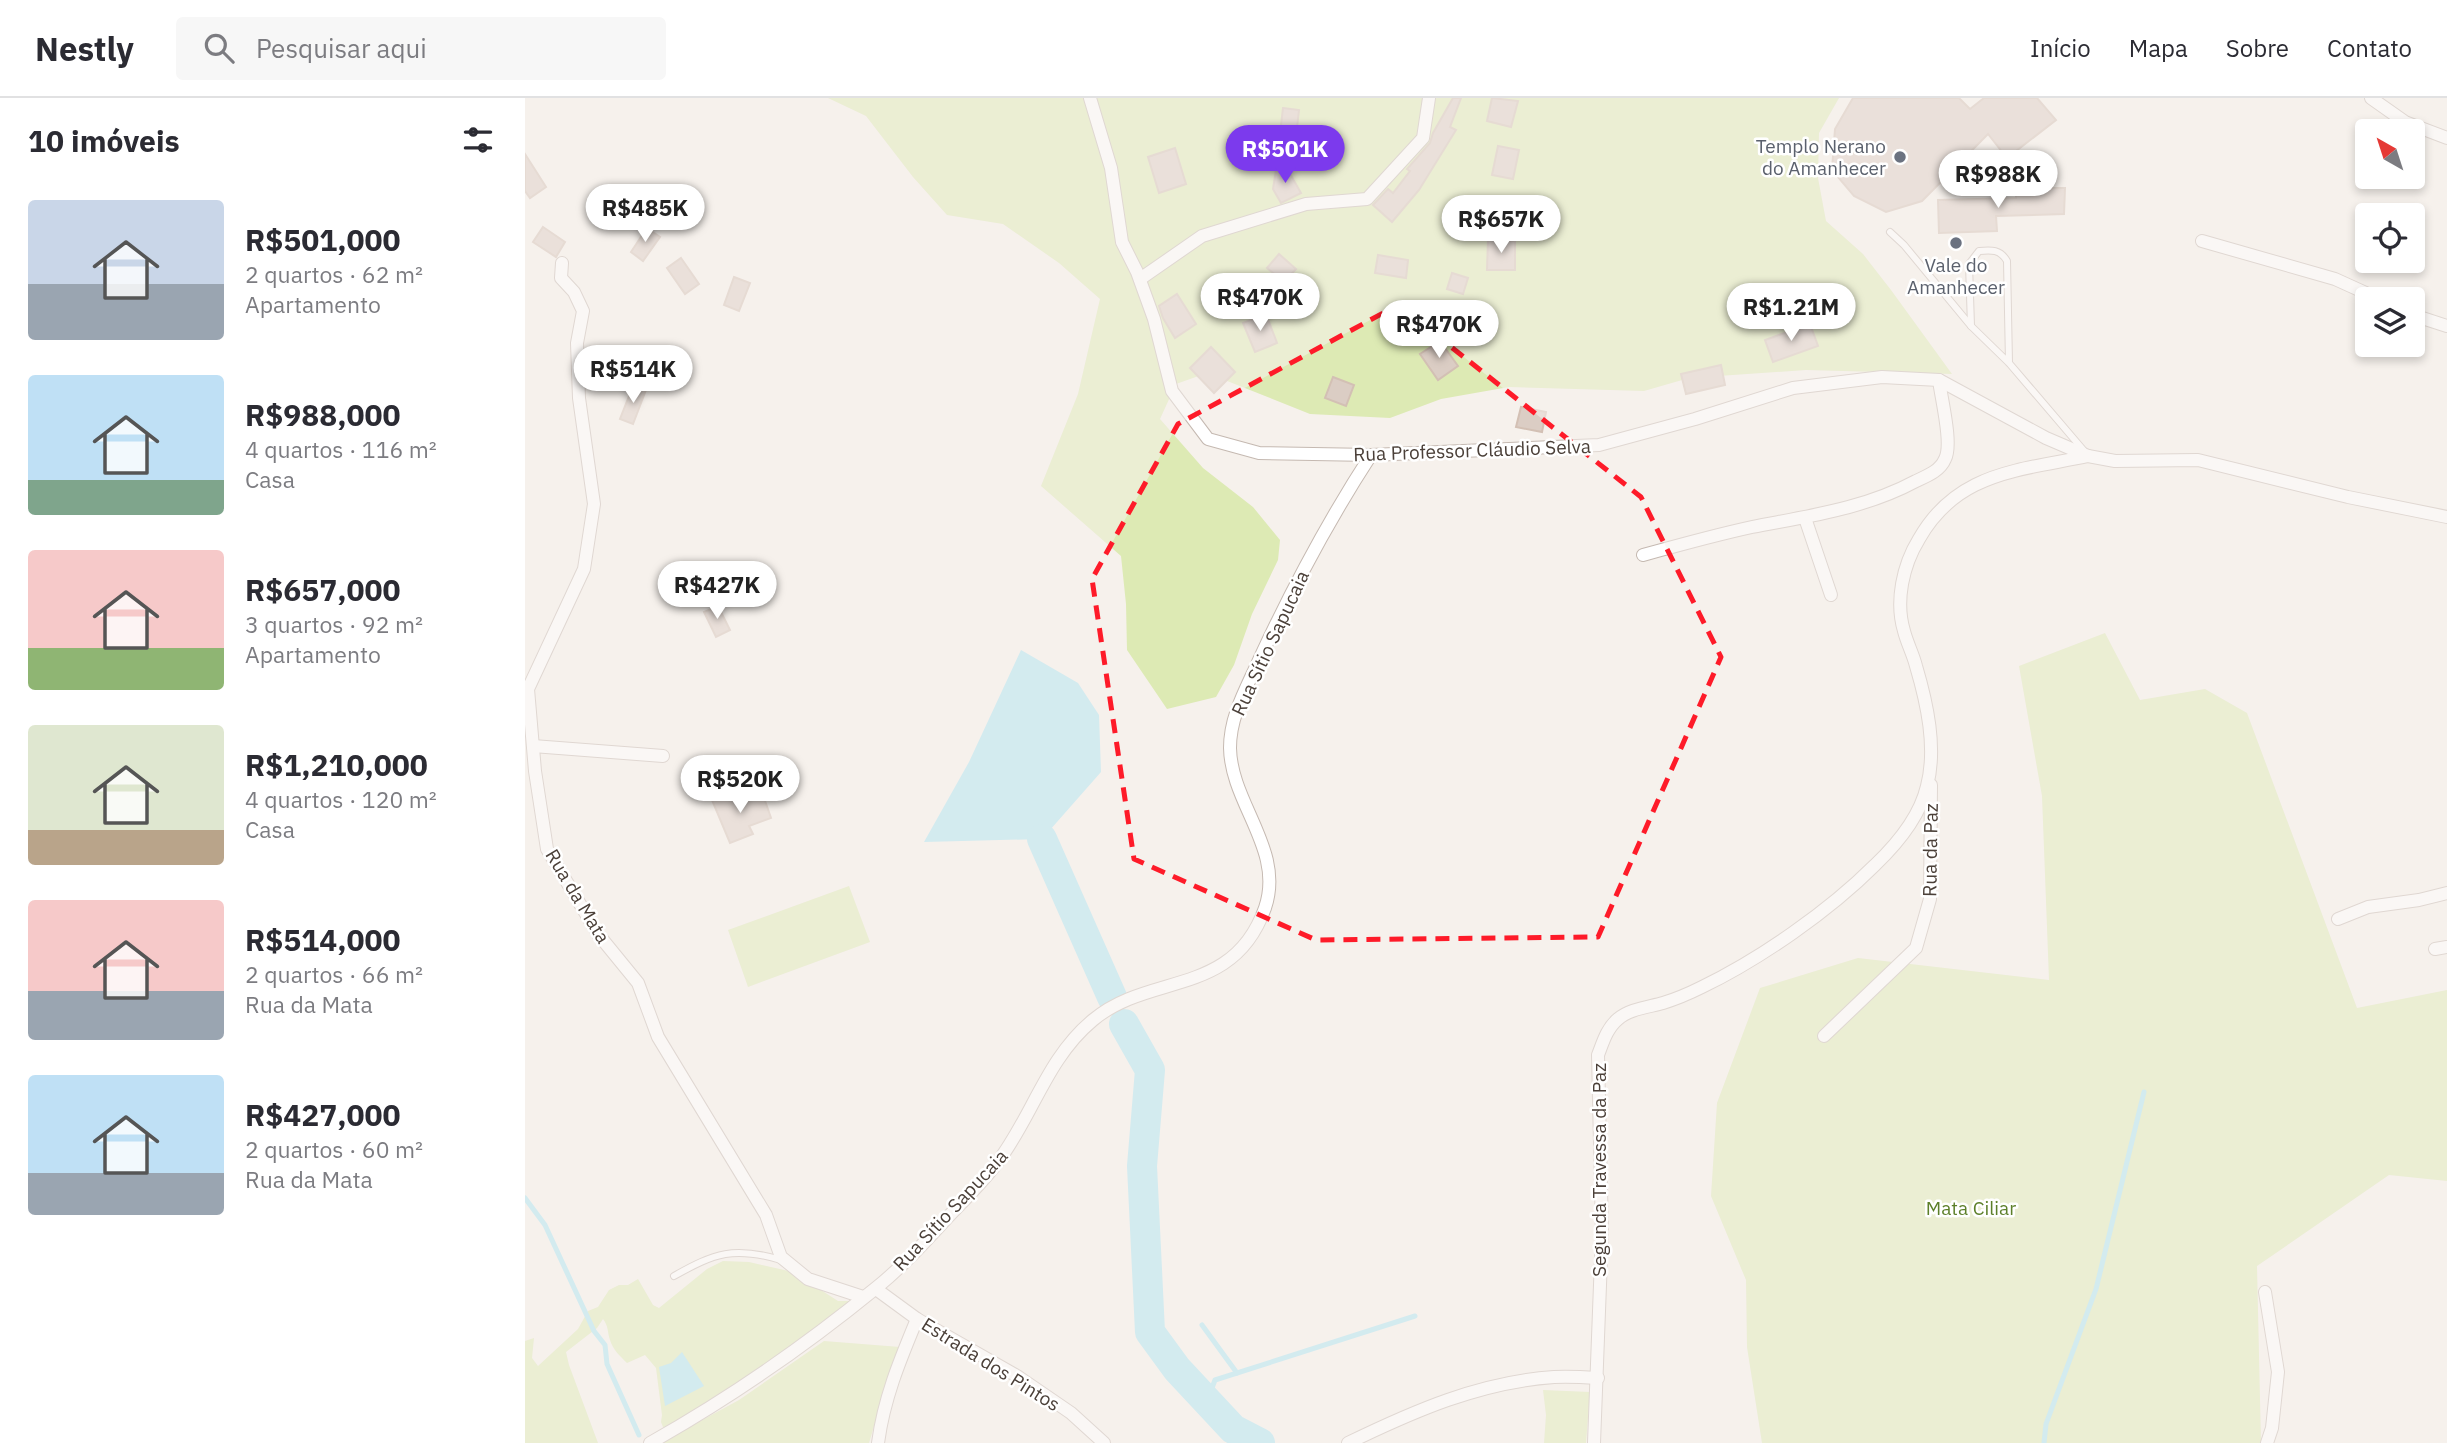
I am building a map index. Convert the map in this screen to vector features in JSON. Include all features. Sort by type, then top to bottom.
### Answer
[{"type":"street","name":"Rua Professor Cláudio Selva","points":[[1090,98],[1111,168],[1122,242],[1140,279],[1154,318],[1172,391],[1208,439],[1259,453],[1371,455],[1599,444],[1695,419],[1793,388],[1882,377],[1939,380],[2046,438],[2088,456],[2115,461],[2198,460],[2348,497],[2447,517]]},
{"type":"street","points":[[1140,279],[1202,236],[1306,204],[1367,199],[1423,138],[1429,98]]},
{"type":"street","points":[[2371,98],[2405,122],[2447,138]]},
{"type":"street","points":[[2202,241],[2335,279],[2355,288]]},
{"type":"street","name":"Rua da Mata","points":[[562,263],[561,278],[574,292],[583,311],[577,343],[579,398],[594,504],[585,569],[528,688],[547,849],[598,934],[638,983],[658,1037],[766,1216],[781,1257],[808,1279],[863,1297]]},
{"type":"street","points":[[2425,319],[2447,326]]},
{"type":"street","points":[[1643,555],[1752,527],[1805,518],[1868,502],[1905,488],[1935,471],[1945,460],[1948,446],[1939,380]]},
{"type":"street","name":"Rua Sítio Sapucaia","points":[[876,1289],[996,1164],[1034,1105],[1049,1070],[1095,1017],[1128,999],[1212,971],[1237,953],[1254,933],[1271,883],[1267,854],[1233,772],[1230,749],[1232,727],[1236,711],[1269,639],[1317,543],[1371,455]]},
{"type":"street","name":"Segunda Travessa da Paz","points":[[1598,1378],[1602,1232],[1598,1055],[1606,1032],[1619,1017],[1703,987],[1777,943],[1833,903],[1876,865],[1899,839],[1915,816],[1927,787],[1931,749],[1928,719],[1916,666],[1903,628],[1900,600],[1903,577],[1912,551],[1927,524],[1949,502],[1974,485],[1995,477],[2088,456]]},
{"type":"street","points":[[1805,518],[1831,595]]},
{"type":"street","points":[[533,746],[663,756]]},
{"type":"street","name":"Rua da Paz","points":[[1823,1036],[1916,948],[1930,899],[1931,749]]},
{"type":"street","points":[[2338,919],[2368,907],[2447,893]]},
{"type":"street","points":[[650,1443],[745,1387],[876,1289]]},
{"type":"street","name":"Estrada dos Pintos","points":[[876,1289],[917,1319],[1017,1376],[1070,1413],[1104,1443]]},
{"type":"street","points":[[2265,1292],[2278,1372],[2272,1428],[2267,1443]]},
{"type":"street","points":[[878,1443],[882,1414],[892,1377],[917,1319]]},
{"type":"street","points":[[1347,1443],[1409,1413],[1466,1392],[1520,1380],[1557,1376],[1598,1378],[1594,1443]]},
{"type":"lane","points":[[1890,232],[1904,245],[1971,326],[2009,363],[2088,456]]},
{"type":"lane","points":[[1971,326],[1969,264],[1979,251],[1993,250],[2007,261],[2009,363]]},
{"type":"lane","points":[[674,1276],[717,1254],[764,1255],[788,1262]]},
{"type":"highlighted area","points":[[1398,305],[1641,497],[1721,657],[1598,937],[1316,940],[1134,859],[1092,579],[1178,424]]},
{"type":"green space","points":[[828,98],[1839,98],[1819,133],[1818,178],[1826,221],[1863,254],[1952,374],[1806,370],[1689,378],[1644,391],[1509,387],[1441,399],[1390,418],[1310,414],[1207,373],[1176,384],[1160,419],[1203,468],[1253,507],[1280,540],[1278,560],[1252,614],[1234,665],[1216,697],[1167,709],[1127,650],[1121,556],[1041,486],[1078,394],[1100,299],[1059,263],[1003,224],[947,215],[913,177],[866,116]]},
{"type":"green space","name":"Mata Ciliar","points":[[2105,633],[2140,700],[2205,689],[2247,713],[2357,1008],[2447,990],[2447,1181],[2389,1175],[2257,1266],[2261,1443],[1762,1443],[1747,1347],[1746,1280],[1711,1196],[1717,1103],[1760,988],[1858,958],[2049,980],[2042,796],[2019,666]]},
{"type":"green space","points":[[849,886],[870,942],[748,987],[728,930]]},
{"type":"green space","points":[[723,1261],[749,1262],[793,1272],[838,1301],[856,1301],[768,1368],[667,1427],[663,1427],[661,1422],[656,1368],[645,1355],[627,1363],[613,1347],[603,1319],[597,1328],[566,1352],[598,1443],[525,1443],[525,1341],[534,1338],[532,1358],[538,1366],[578,1329],[588,1311],[598,1307],[609,1290],[638,1279],[653,1305],[659,1308],[707,1269]]},
{"type":"green space","points":[[824,1341],[900,1347],[869,1443],[660,1443],[739,1400]]},
{"type":"green space","points":[[1543,1390],[1590,1392],[1586,1443],[1544,1443],[1546,1415]]},
{"type":"water","points":[[1021,650],[1078,683],[1099,715],[1101,772],[1042,839],[924,842],[969,762]]},
{"type":"water","points":[[682,1352],[704,1386],[665,1406],[659,1367],[671,1363]]},
{"type":"building","points":[[1453,98],[1461,98],[1450,127],[1456,130],[1419,190],[1392,222],[1373,205],[1388,189],[1393,193],[1410,171],[1407,169],[1430,143]]},
{"type":"building","points":[[1492,98],[1518,101],[1511,127],[1487,121]]},
{"type":"building","name":"Templo Nerano do Amanhecer","points":[[1853,98],[1959,98],[1970,109],[1984,98],[2037,98],[2056,120],[2007,158],[1988,134],[1922,201],[1886,212],[1854,196],[1832,170],[1835,129]]},
{"type":"building","points":[[1283,108],[1299,110],[1296,136],[1280,134]]},
{"type":"building","points":[[1254,136],[1261,162],[1239,168],[1232,142]]},
{"type":"building","points":[[1498,146],[1519,150],[1513,179],[1492,175]]},
{"type":"building","points":[[1175,148],[1186,184],[1159,193],[1148,157]]},
{"type":"building","points":[[525,154],[546,187],[530,198],[525,191]]},
{"type":"building","points":[[1285,165],[1301,193],[1281,203],[1273,189],[1276,170]]},
{"type":"building","points":[[2016,188],[2065,188],[2064,214],[1996,216],[1997,231],[1939,233],[1938,200],[2016,198]]},
{"type":"building","points":[[543,227],[565,242],[556,257],[533,242]]},
{"type":"building","points":[[647,228],[660,237],[643,261],[631,252]]},
{"type":"building","points":[[1488,240],[1515,241],[1515,270],[1487,270]]},
{"type":"building","points":[[1279,254],[1296,269],[1284,282],[1267,268]]},
{"type":"building","points":[[1378,255],[1408,260],[1406,278],[1375,273]]},
{"type":"building","points":[[681,258],[699,284],[685,294],[667,268]]},
{"type":"building","points":[[1452,273],[1468,278],[1463,294],[1447,289]]},
{"type":"building","points":[[734,277],[750,283],[739,311],[724,305]]},
{"type":"building","points":[[1177,294],[1196,324],[1175,338],[1159,306]]},
{"type":"building","points":[[1266,314],[1277,343],[1255,352],[1243,323]]},
{"type":"building","points":[[1810,324],[1818,346],[1773,362],[1765,340]]},
{"type":"building","points":[[1440,341],[1458,366],[1438,380],[1420,354]]},
{"type":"building","points":[[1211,347],[1235,372],[1214,393],[1190,368]]},
{"type":"building","points":[[1721,365],[1725,385],[1686,394],[1681,374]]},
{"type":"building","points":[[1333,377],[1354,385],[1346,406],[1325,398]]},
{"type":"building","points":[[633,386],[646,390],[633,424],[620,419]]},
{"type":"building","points":[[1521,407],[1546,412],[1542,432],[1516,427]]},
{"type":"building","points":[[718,606],[730,630],[716,637],[704,612]]},
{"type":"building","points":[[735,791],[740,804],[763,795],[771,818],[749,826],[753,834],[730,843],[712,800]]},
{"type":"waterway","points":[[1042,839],[1112,997]]},
{"type":"waterway","points":[[1124,1024],[1150,1070],[1142,1166],[1150,1332],[1177,1369],[1233,1429],[1260,1443]]},
{"type":"waterway","points":[[2044,1443],[2046,1424],[2096,1289],[2144,1092]]},
{"type":"waterway","points":[[525,1198],[545,1225],[594,1331],[605,1345],[607,1364],[639,1435]]},
{"type":"waterway","points":[[1207,1401],[1215,1380],[1415,1316]]},
{"type":"waterway","points":[[1202,1325],[1237,1373]]},
{"type":"place","name":"Templo Nerano do Amanhecer","points":[[1900,157]]},
{"type":"place","name":"Vale do Amanhecer","points":[[1956,243]]}]
